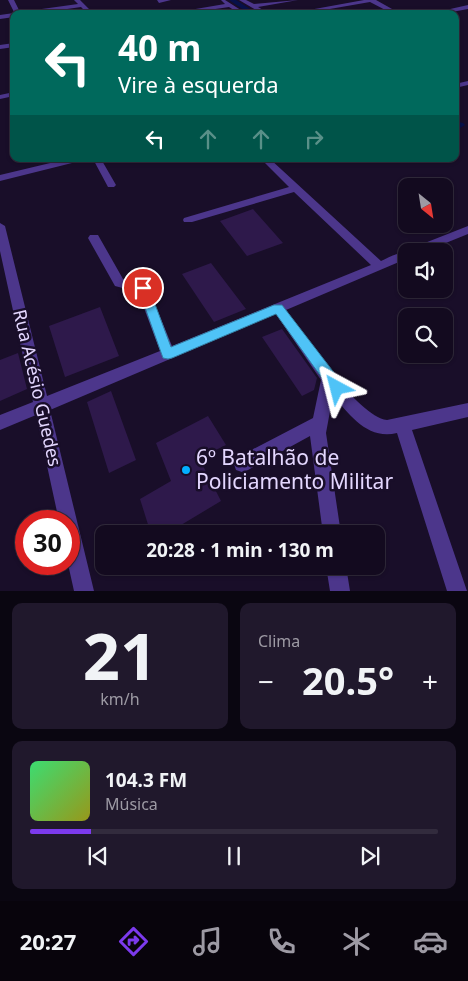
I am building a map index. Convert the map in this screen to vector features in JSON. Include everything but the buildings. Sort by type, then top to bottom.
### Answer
[{"type":"street","points":[[159,1],[168,0]]},
{"type":"street","points":[[221,0],[238,10]]},
{"type":"street","points":[[242,0],[260,10]]},
{"type":"street","points":[[254,6],[295,0]]},
{"type":"street","points":[[313,10],[371,0],[390,10]]},
{"type":"street","points":[[39,10],[79,2]]},
{"type":"street","points":[[196,10],[230,5]]},
{"type":"street","points":[[372,7],[382,6]]},
{"type":"street","points":[[452,10],[468,7]]},
{"type":"street","points":[[0,178],[65,162]]},
{"type":"street","points":[[99,162],[111,185]]},
{"type":"street","points":[[268,162],[379,266]]},
{"type":"street","points":[[188,220],[298,188]]},
{"type":"street","name":"Rua Acésio Guedes","points":[[0,226],[65,510]]},
{"type":"street","points":[[436,243],[468,230]]},
{"type":"street","points":[[94,238],[119,283],[143,288],[168,354]]},
{"type":"street","points":[[0,423],[398,258]]},
{"type":"street","points":[[278,308],[329,378],[368,422],[387,428],[468,410]]},
{"type":"street","points":[[329,378],[318,433],[331,525]]},
{"type":"street","points":[[242,464],[319,423]]},
{"type":"street","points":[[402,424],[457,591]]},
{"type":"street","name":"Rua Acésio Guedes","points":[[80,574],[84,591]]},
{"type":"street","points":[[337,575],[340,591]]},
{"type":"waterway","points":[[232,0],[248,10]]},
{"type":"place","name":"6º Batalhão de Policiamento Militar","points":[[186,470]]},
{"type":"route","points":[[143,288],[168,354],[278,308],[337,388]]}]
